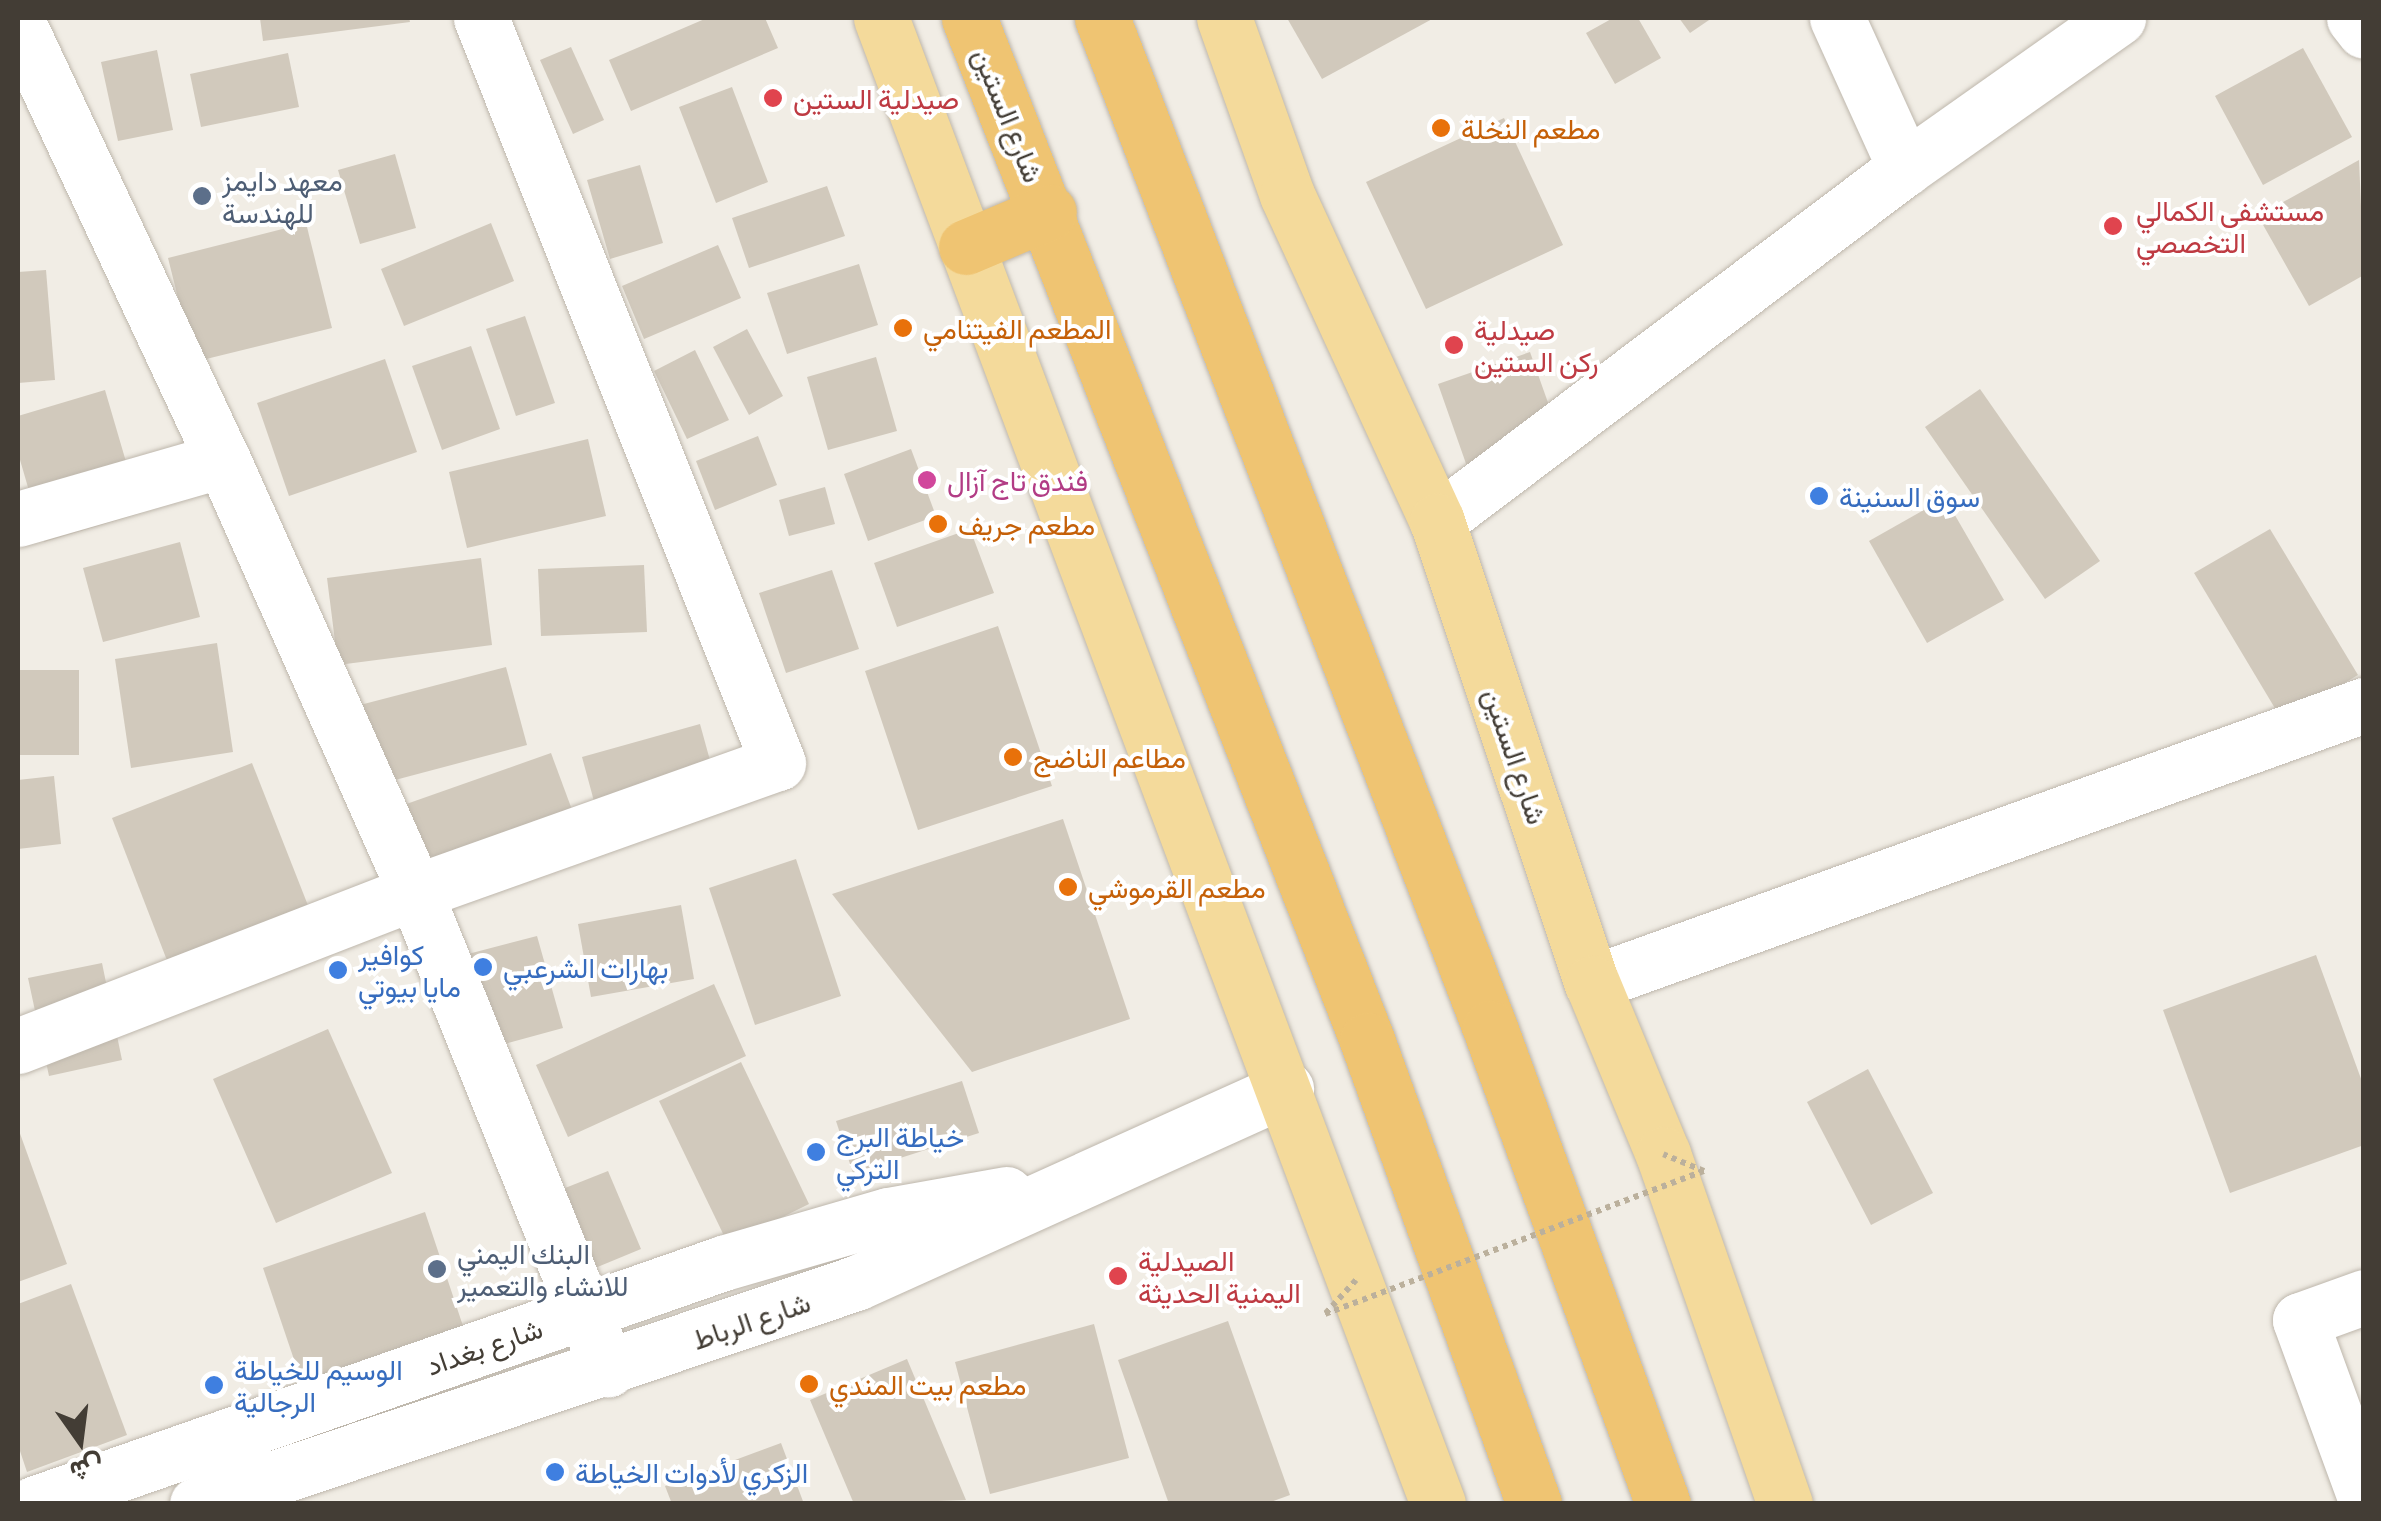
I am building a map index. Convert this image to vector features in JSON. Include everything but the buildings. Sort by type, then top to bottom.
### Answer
[{"type":"highway","name":"شارع الستين","points":[[969,18],[1048,212],[1367,1040],[1534,1504]]},
{"type":"highway","points":[[1102,18],[1490,1028],[1663,1504]]},
{"type":"highway","points":[[966,247],[1048,212]]},
{"type":"main road","points":[[881,18],[1438,1504]]},
{"type":"main road","name":"شارع الستين","points":[[1224,18],[1287,195],[1437,522],[1592,983],[1663,1154],[1785,1504]]},
{"type":"street","points":[[18,1046],[415,892],[778,763],[481,18]]},
{"type":"street","points":[[1837,18],[1905,168]]},
{"type":"street","points":[[1437,522],[1905,168],[2118,18]]},
{"type":"street","points":[[2354,18],[2364,31]]},
{"type":"street","points":[[18,23],[223,460],[415,892],[608,1370]]},
{"type":"street","points":[[18,519],[223,460]]},
{"type":"street","points":[[1592,983],[2364,705]]},
{"type":"street","name":"شارع الرباط","points":[[197,1504],[608,1370],[856,1283],[1058,1187],[1286,1090]]},
{"type":"street","name":"شارع بغداد","points":[[34,1504],[585,1310],[855,1224],[1058,1187]]},
{"type":"street","points":[[2364,1297],[2300,1320],[2364,1496]]},
{"type":"path","points":[[1356,1280],[1325,1314],[1704,1171],[1663,1154]]},
{"type":"place","name":"صيدلية الستين","points":[[773,98]]},
{"type":"place","name":"مطعم النخلة","points":[[1441,128]]},
{"type":"place","name":"معهد دايمز للهندسة","points":[[202,196]]},
{"type":"place","name":"مستشفى الكمالي التخصصي","points":[[2113,226]]},
{"type":"place","name":"المطعم الفيتنامي","points":[[903,328]]},
{"type":"place","name":"صيدلية ركن الستين","points":[[1454,345]]},
{"type":"place","name":"فندق تاج آزال","points":[[927,480]]},
{"type":"place","name":"سوق السنينة","points":[[1819,496]]},
{"type":"place","name":"مطعم جريف","points":[[938,524]]},
{"type":"place","name":"مطاعم الناضج","points":[[1013,757]]},
{"type":"place","name":"مطعم القرموشي","points":[[1068,887]]},
{"type":"place","name":"بهارات الشرعبي","points":[[483,967]]},
{"type":"place","name":"كوافير مايا بيوتي","points":[[338,970]]},
{"type":"place","name":"خياطة البرج التركي","points":[[816,1152]]},
{"type":"place","name":"البنك اليمني للانشاء والتعمير","points":[[437,1269]]},
{"type":"place","name":"الصيدلية اليمنية الحديثة","points":[[1118,1276]]},
{"type":"place","name":"مطعم بيت المندي","points":[[809,1384]]},
{"type":"place","name":"الوسيم للخياطة الرجالية","points":[[214,1385]]},
{"type":"place","name":"الزكري لأدوات الخياطة","points":[[555,1472]]}]
